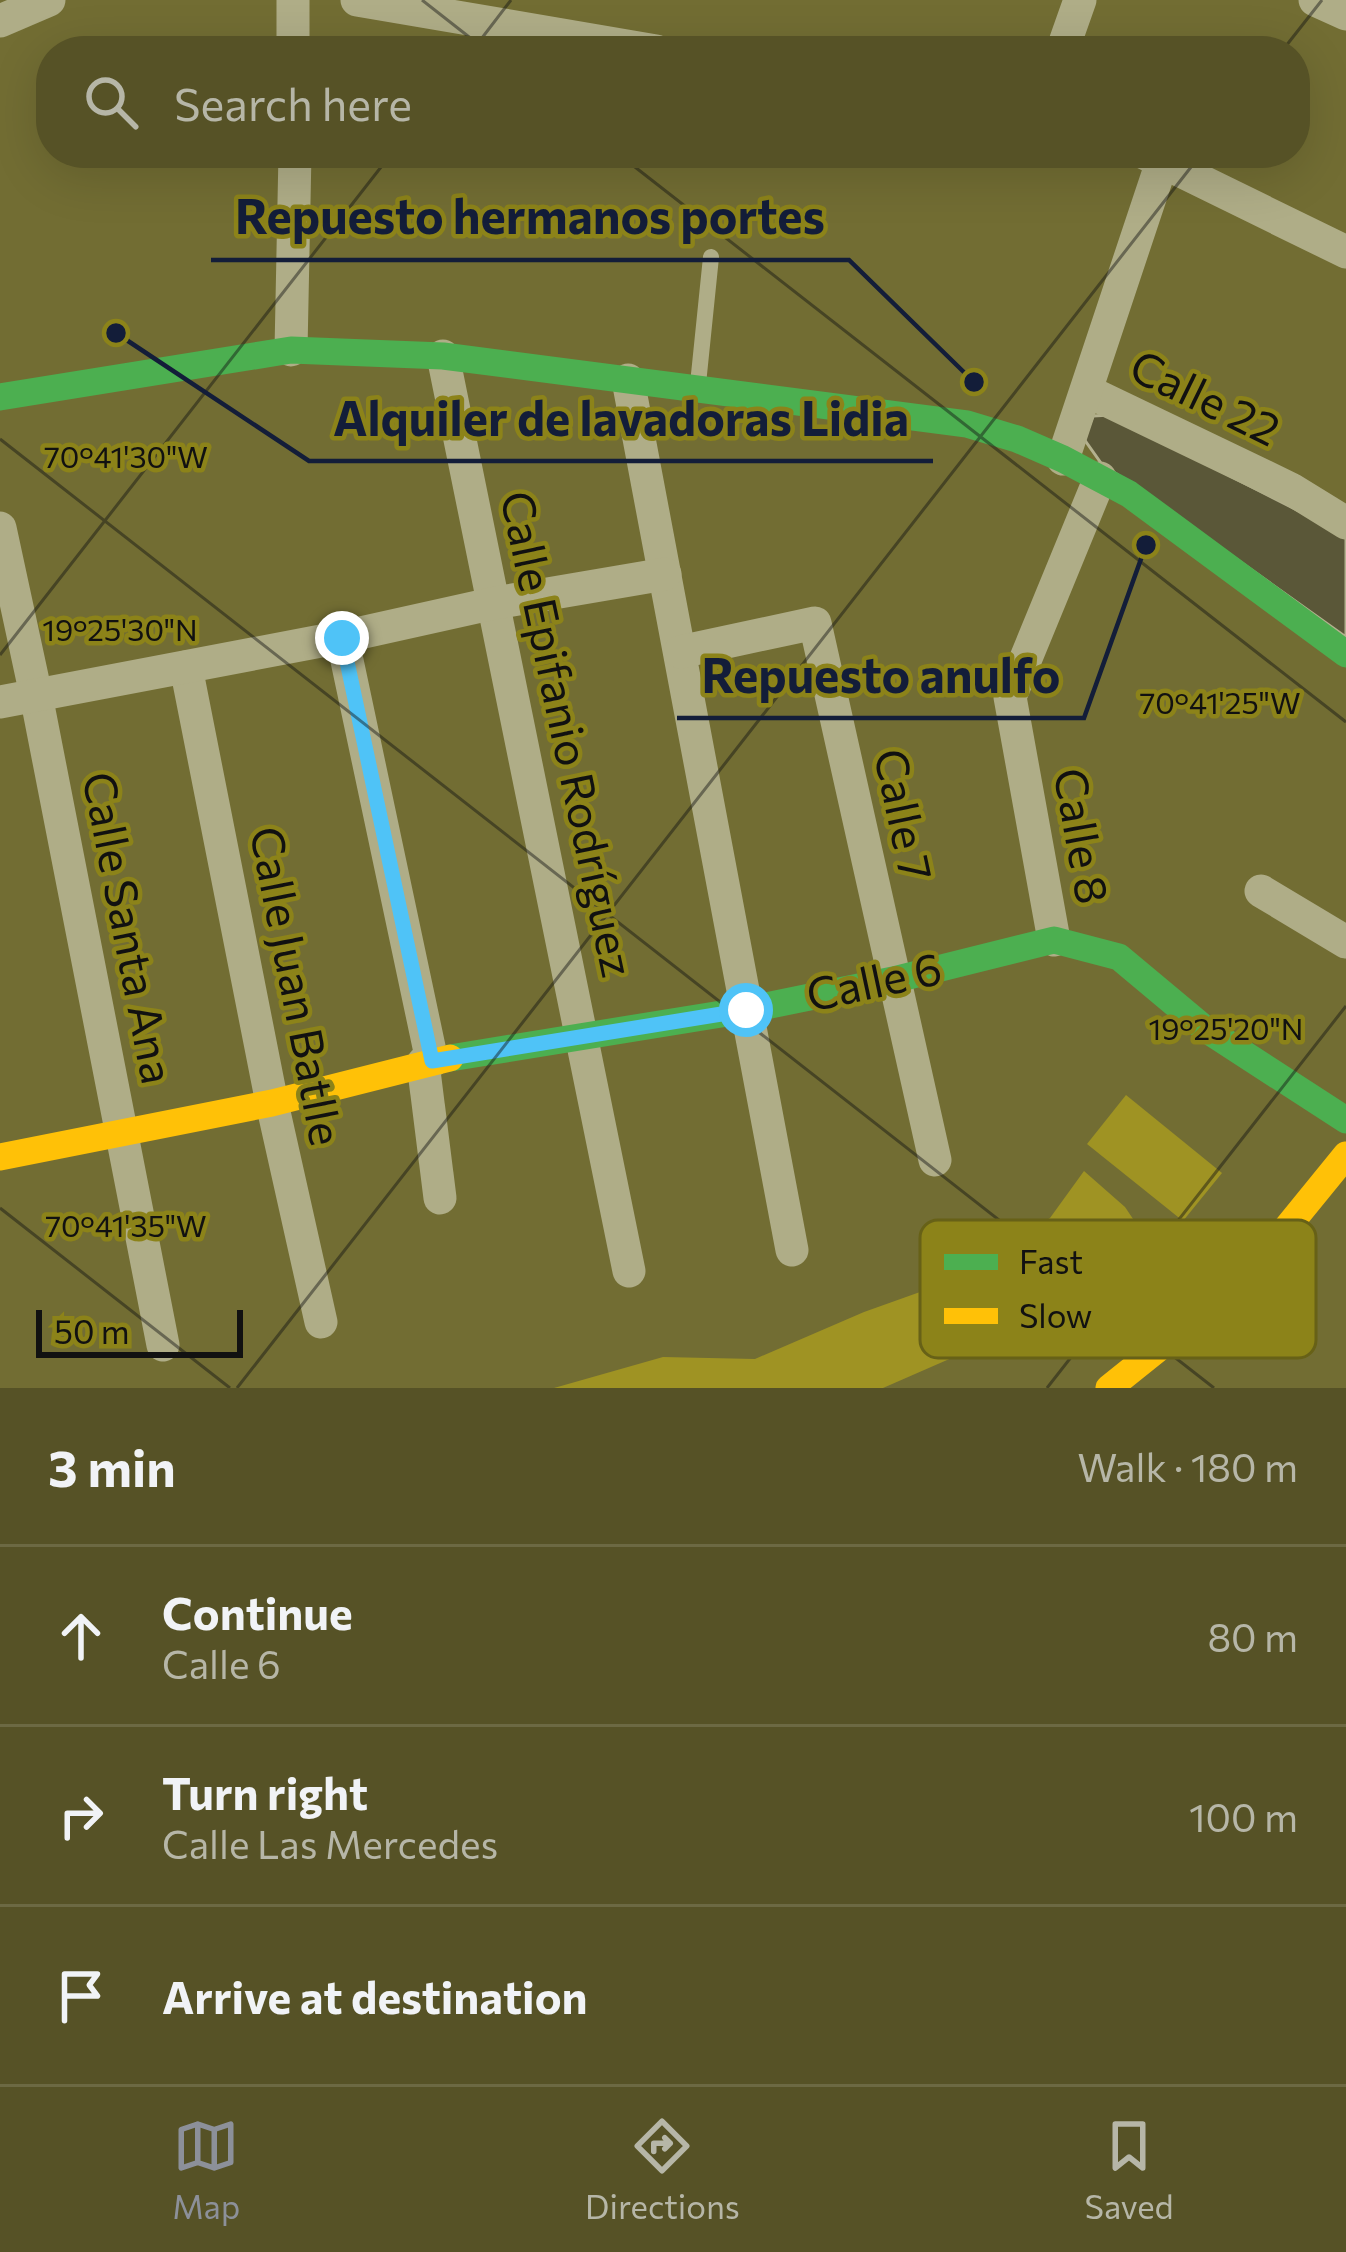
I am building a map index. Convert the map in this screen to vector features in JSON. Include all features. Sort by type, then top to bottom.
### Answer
[{"type":"street","points":[[0,21],[49,0]]},
{"type":"street","points":[[293,0],[293,36]]},
{"type":"street","points":[[357,0],[568,36]]},
{"type":"street","points":[[1067,36],[1080,0]]},
{"type":"street","points":[[1315,0],[1346,14]]},
{"type":"street","points":[[291,350],[295,168]]},
{"type":"street","points":[[1063,459],[1150,168]]},
{"type":"street","points":[[1174,168],[1346,252]]},
{"type":"street","points":[[0,398],[291,350],[443,356],[967,424],[1017,439],[1129,494],[1346,654]]},
{"type":"street","name":"Calle Epifanio Rodríguez","points":[[443,356],[629,1270]]},
{"type":"street","points":[[628,380],[792,1250]]},
{"type":"street","name":"Calle 22","points":[[1087,391],[1291,489],[1346,523]]},
{"type":"street","name":"Calle 8","points":[[1054,940],[1010,697],[1100,478]]},
{"type":"street","name":"Calle Santa Ana","points":[[0,528],[163,1345]]},
{"type":"street","points":[[0,702],[342,638],[495,603],[665,574]]},
{"type":"street","name":"Calle 7","points":[[680,652],[815,623],[935,1160]]},
{"type":"street","points":[[342,638],[428,1062],[440,1198]]},
{"type":"street","name":"Calle Juan Batlle","points":[[186,667],[272,1103],[321,1322]]},
{"type":"street","points":[[1261,891],[1346,942]]},
{"type":"street","name":"Calle 6","points":[[0,1157],[272,1103],[428,1062],[746,1010],[1054,940],[1119,957],[1204,1028],[1346,1120]]},
{"type":"street","points":[[1293,1220],[1346,1154]]},
{"type":"street","points":[[1109,1388],[1146,1358]]},
{"type":"lane","points":[[698,391],[711,257]]},
{"type":"shaded area","points":[[1126,1095],[1222,1173],[1182,1220],[1087,1144]]},
{"type":"shaded area","points":[[1084,1171],[1134,1220],[1047,1220]]},
{"type":"shaded area","points":[[920,1292],[920,1358],[952,1358],[883,1388],[554,1388],[663,1357],[755,1359]]},
{"type":"building","points":[[1111,415],[1346,535],[1346,637],[1101,463],[1084,439],[1093,416]]},
{"type":"traffic: fast","points":[[0,397],[291,350],[443,356],[967,424],[1017,439],[1129,494],[1346,654]]},
{"type":"traffic: fast","points":[[450,1058],[746,1010],[1054,940],[1119,957],[1204,1028],[1346,1120]]},
{"type":"traffic: slow","points":[[0,1157],[272,1103],[450,1058]]},
{"type":"traffic: slow","points":[[1293,1220],[1346,1155]]},
{"type":"traffic: slow","points":[[1109,1388],[1146,1358]]},
{"type":"place","name":"Alquiler de lavadoras Lidia","points":[[116,333]]},
{"type":"place","name":"Repuesto hermanos portes","points":[[974,382]]},
{"type":"place","name":"Repuesto anulfo","points":[[1146,545]]},
{"type":"route","points":[[342,638],[432,1061],[746,1010]]}]
